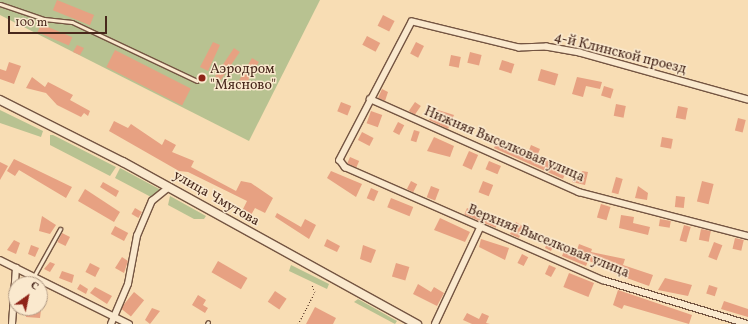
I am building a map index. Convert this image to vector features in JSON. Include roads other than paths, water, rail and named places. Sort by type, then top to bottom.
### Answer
[{"type":"main road","name":"улица Чмутова","points":[[0,100],[169,187],[417,324]]},
{"type":"street","name":"4-й Клинской проезд","points":[[345,167],[340,160],[370,99],[412,22],[519,48],[568,50],[748,100]]},
{"type":"street","name":"Нижняя Выселковая улица","points":[[370,99],[579,192],[748,236]]},
{"type":"street","name":"Верхняя Выселковая улица","points":[[345,167],[480,228],[603,280],[748,324]]},
{"type":"street","points":[[111,324],[113,316],[128,284],[137,236],[152,201],[169,187]]},
{"type":"street","points":[[435,324],[480,228]]},
{"type":"street","points":[[0,260],[34,276]]},
{"type":"street","points":[[12,324],[16,268]]},
{"type":"street","points":[[48,285],[59,292],[129,324]]},
{"type":"lane","points":[[1,4],[44,19],[72,22],[197,81]]},
{"type":"lane","points":[[34,276],[60,229]]},
{"type":"place","name":"Аэродром \"Мясново\"","points":[[202,78]]}]
